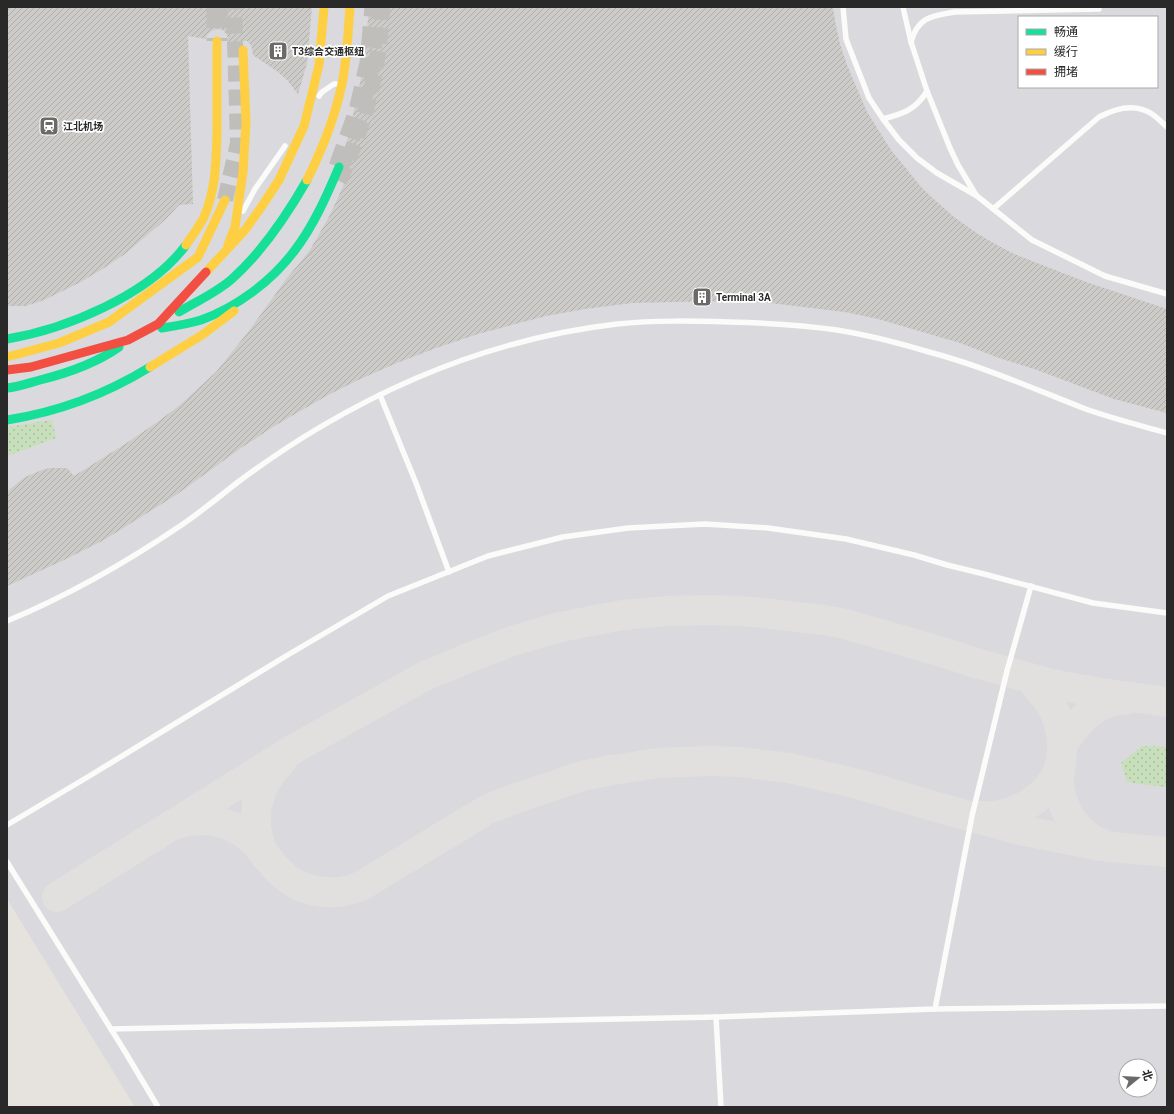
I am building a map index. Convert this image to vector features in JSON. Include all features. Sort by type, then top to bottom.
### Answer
[{"type":"main road","points":[[158,324],[246,230],[279,180],[304,126],[320,66],[324,7]]},
{"type":"main road","points":[[7,370],[31,367],[128,340],[148,330],[233,278],[262,248],[287,216],[311,174],[330,127],[342,85],[350,7]]},
{"type":"main road","points":[[7,340],[39,333],[105,308],[158,274],[181,252],[198,228],[208,206],[216,168],[218,41]]},
{"type":"main road","points":[[215,275],[221,264],[235,227],[243,172],[246,123],[243,50]]},
{"type":"main road","points":[[148,330],[200,320],[239,301],[269,278],[294,253],[327,195],[339,167]]},
{"type":"main road","points":[[7,357],[59,343],[109,322],[198,257],[225,200]]},
{"type":"main road","points":[[7,420],[22,418],[64,407],[91,398],[142,373],[196,339],[226,318],[275,278],[319,220]]},
{"type":"main road","points":[[167,356],[175,340],[194,313],[210,285]]},
{"type":"main road","points":[[7,388],[61,374],[95,362],[110,354],[128,340]]},
{"type":"main road","points":[[7,350],[59,343]]},
{"type":"lane","points":[[843,7],[846,39],[869,98],[899,140],[916,158],[937,174],[976,196],[1032,240],[1105,276],[1167,294]]},
{"type":"lane","points":[[903,7],[911,42],[927,91],[950,148],[976,196]]},
{"type":"lane","points":[[911,42],[914,32],[919,24],[928,18],[955,12],[1099,9]]},
{"type":"lane","points":[[295,131],[322,92],[334,84],[351,82]]},
{"type":"lane","points":[[883,119],[914,107],[922,100],[927,91]]},
{"type":"lane","points":[[994,209],[1099,117],[1112,110],[1138,108],[1152,114],[1167,127]]},
{"type":"lane","points":[[235,227],[255,189],[286,144]]},
{"type":"lane","points":[[7,621],[65,595],[111,570],[186,522],[281,452],[322,427],[380,395],[445,366],[487,352],[548,336],[590,328],[665,320],[775,323],[839,330],[929,352],[979,367],[1086,409],[1167,433]]},
{"type":"lane","points":[[380,395],[416,483],[449,572]]},
{"type":"lane","points":[[7,824],[388,596],[488,556],[563,537],[628,528],[706,524],[768,528],[846,539],[914,555],[1093,603],[1167,613]]},
{"type":"lane","points":[[935,1009],[972,816],[1007,671],[1031,586]]},
{"type":"lane","points":[[7,862],[158,1107]]},
{"type":"lane","points":[[111,1029],[716,1017],[935,1009],[1167,1006]]},
{"type":"lane","points":[[716,1017],[721,1107]]},
{"type":"shaded area","points":[[7,7],[1167,7],[1167,1107],[135,1107],[7,899]]},
{"type":"green space","points":[[52,420],[56,438],[7,456],[7,427]]},
{"type":"green space","points":[[1142,746],[1167,747],[1167,787],[1127,782],[1121,763]]},
{"type":"building","points":[[7,7],[312,7],[307,63],[298,94],[287,80],[278,72],[253,55],[251,45],[247,41],[238,42],[234,47],[229,45],[227,35],[223,30],[217,29],[211,31],[207,35],[206,39],[188,36],[193,204],[179,205],[166,219],[125,254],[79,283],[44,300],[26,306],[7,306]]},
{"type":"building","name":"Terminal 3A","points":[[369,7],[833,7],[840,44],[847,65],[867,112],[891,150],[922,188],[936,201],[954,217],[978,234],[1014,254],[1086,282],[1167,309],[1167,413],[1114,399],[960,343],[878,319],[845,312],[770,303],[724,301],[632,303],[585,309],[546,316],[478,334],[436,348],[358,380],[276,425],[241,448],[176,495],[104,540],[7,586],[7,492],[25,477],[50,468],[68,469],[74,476],[125,444],[180,405],[216,372],[310,250],[330,215],[350,171],[351,165],[349,160],[343,156],[364,64]]},
{"type":"taxiway","points":[[57,897],[297,747],[425,676],[512,641],[556,628],[623,615],[668,611],[714,610],[754,612],[823,620],[841,623],[1051,684],[1101,693],[1167,702]]},
{"type":"taxiway","points":[[1030,678],[1050,703],[1058,721],[1062,749],[1059,775],[1062,800],[1071,818],[1084,834],[1102,844]]},
{"type":"taxiway","points":[[1062,745],[1089,713],[1106,703],[1128,699]]},
{"type":"taxiway","points":[[265,856],[257,830],[257,806],[260,794],[266,782],[282,761]]},
{"type":"taxiway","points":[[177,824],[196,820],[206,820],[225,824],[242,832],[250,838],[278,870],[296,884],[317,891],[339,892],[361,886],[488,809],[517,798],[582,776],[612,770],[659,763],[710,761],[740,762],[789,768],[858,784],[1020,830],[1101,846],[1167,852]]},
{"type":"taxiway","points":[[980,816],[1006,814],[1030,803],[1041,795],[1050,785],[1057,774],[1061,761]]},
{"type":"tunnel","points":[[217,7],[217,41]]},
{"type":"tunnel","points":[[225,200],[238,143],[234,7]]},
{"type":"tunnel","points":[[339,167],[359,111],[370,63],[375,7]]},
{"type":"tunnel","points":[[339,181],[359,132],[369,97],[377,62],[382,7]]},
{"type":"traffic: fast","points":[[162,328],[182,325],[214,315],[253,292],[276,272],[302,240],[320,210],[339,167]]},
{"type":"traffic: fast","points":[[179,312],[221,288],[255,256],[274,232],[307,180]]},
{"type":"traffic: fast","points":[[7,339],[55,327],[105,307],[129,294],[151,279],[170,263],[186,245]]},
{"type":"traffic: fast","points":[[7,388],[24,385],[71,371],[91,363],[119,347]]},
{"type":"traffic: fast","points":[[7,420],[26,417],[81,401],[116,386],[150,367]]},
{"type":"traffic: slow","points":[[206,272],[245,230],[262,206],[279,180],[304,126],[319,65],[324,7]]},
{"type":"traffic: slow","points":[[307,180],[328,133],[336,109],[345,65],[350,7]]},
{"type":"traffic: slow","points":[[186,245],[204,217],[213,186],[216,165],[217,133],[217,41]]},
{"type":"traffic: slow","points":[[228,245],[235,227],[243,172],[246,123],[243,50]]},
{"type":"traffic: slow","points":[[7,357],[59,343],[109,322],[198,257],[225,200]]},
{"type":"traffic: slow","points":[[150,367],[202,335],[234,311]]},
{"type":"traffic: jam","points":[[7,370],[31,367],[128,340],[158,324],[206,272]]},
{"type":"place","name":"T3综合交通枢纽","points":[[278,51]]},
{"type":"place","name":"江北机场","points":[[49,126]]},
{"type":"place","name":"Terminal 3A","points":[[702,297]]}]
